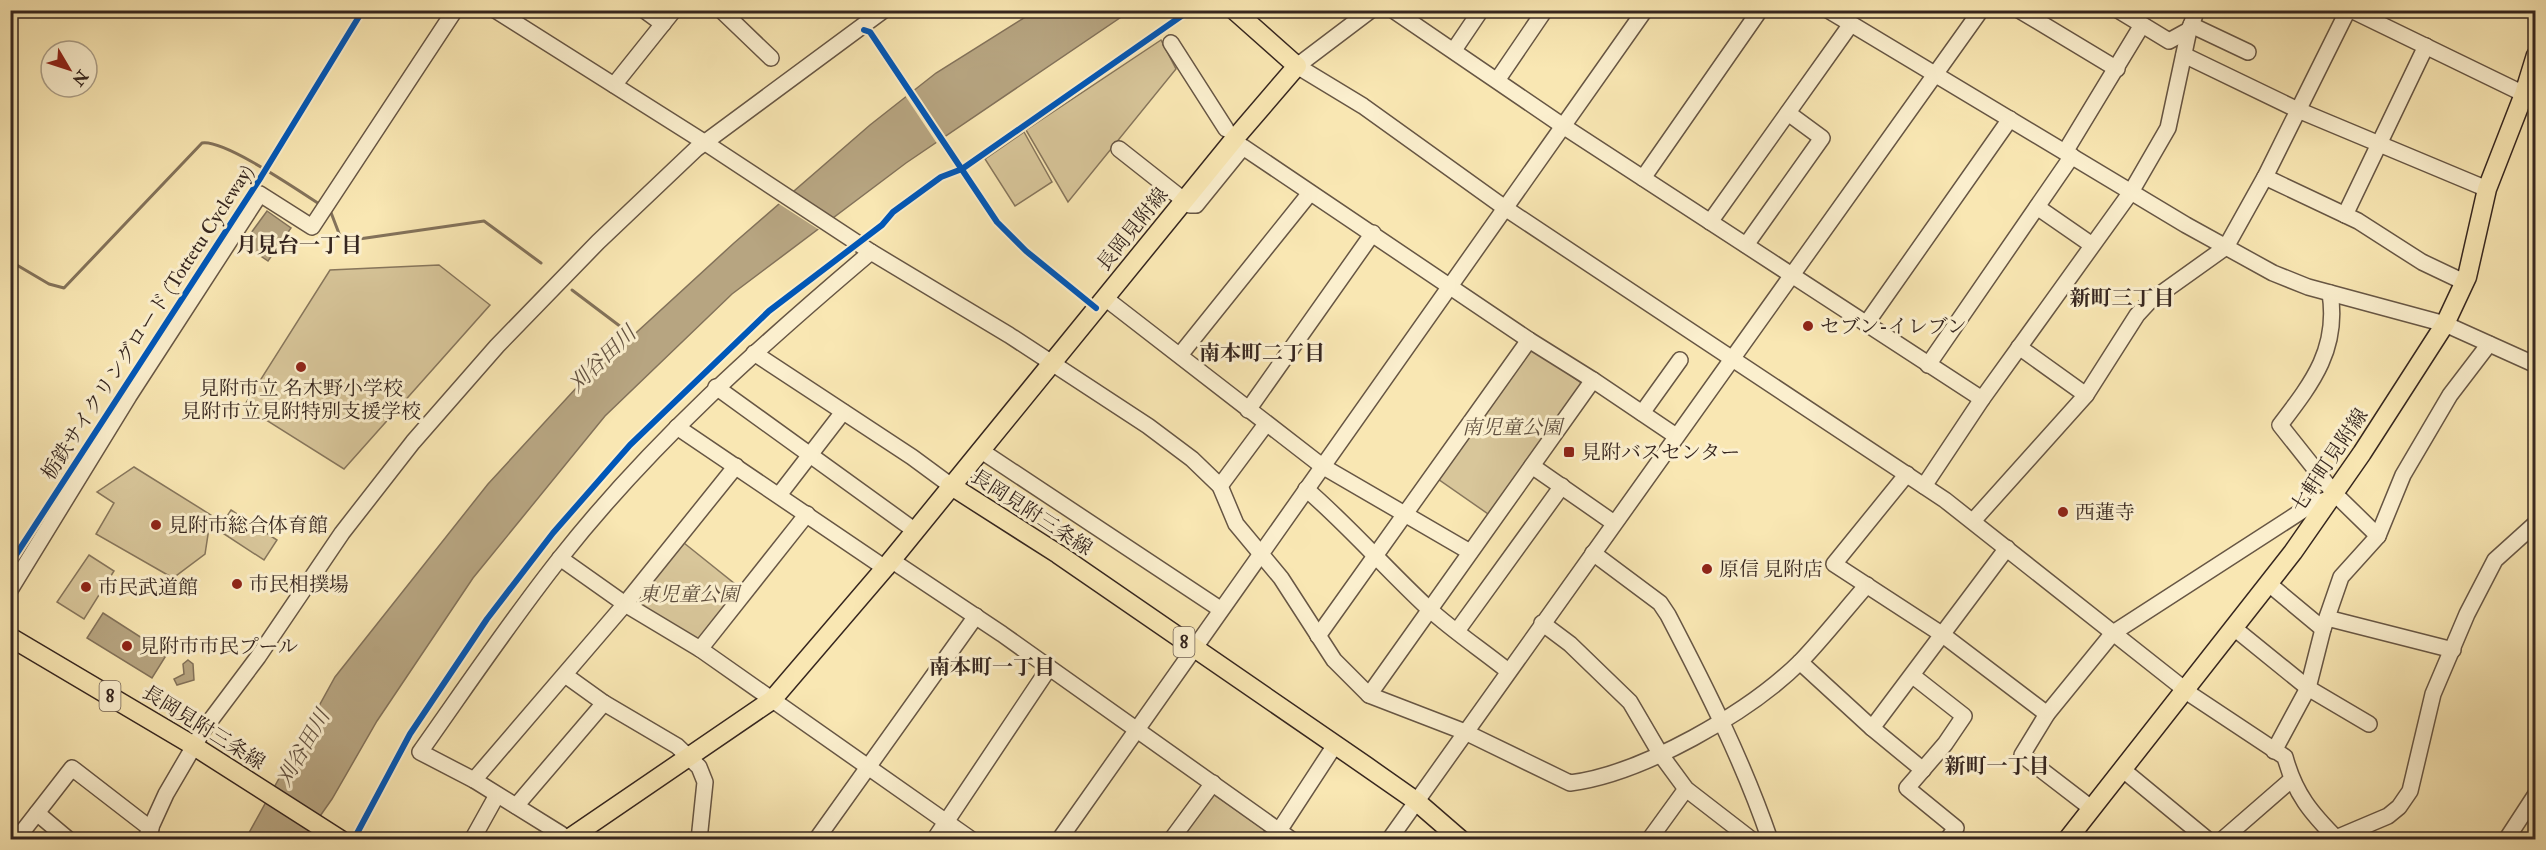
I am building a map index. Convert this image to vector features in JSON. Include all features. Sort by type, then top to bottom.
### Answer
[{"type":"main road","points":[[1234,10],[1297,66]]},
{"type":"main road","name":"七軒町見附線","points":[[2067,840],[2269,584],[2333,496],[2445,324],[2464,282],[2487,189],[2524,94],[2535,56]]},
{"type":"main road","name":"長岡見附線","points":[[950,485],[1297,66]]},
{"type":"main road","name":"長岡見附三条線","points":[[566,840],[772,700],[888,564],[950,485],[1058,554],[1416,801],[1461,840]]},
{"type":"main road","name":"長岡見附三条線","points":[[10,637],[201,751],[341,840]]},
{"type":"street","points":[[10,590],[129,396],[260,194],[312,227],[455,10]]},
{"type":"street","points":[[495,10],[512,15],[614,85],[871,252],[1052,363],[1148,426],[1192,459],[1220,486],[1236,524],[1281,578],[1334,660],[1369,695],[1465,732],[1570,783],[1584,781],[1661,755],[1763,692],[1800,662],[1867,585]]},
{"type":"street","points":[[644,10],[663,24]]},
{"type":"street","points":[[614,85],[674,10]]},
{"type":"street","points":[[721,10],[771,58]]},
{"type":"street","points":[[16,840],[72,768],[148,834],[166,794],[201,751],[342,533],[413,442],[546,293],[708,145],[865,16],[884,10]]},
{"type":"street","points":[[1371,10],[1297,66],[1363,106],[1505,208],[1908,474],[1973,521],[2186,690],[2285,758],[2291,780],[2301,800],[2337,838],[2388,816],[2399,807],[2410,791],[2433,694],[2467,614],[2495,560],[2535,523]]},
{"type":"street","points":[[1393,10],[1498,79],[1563,126],[1982,399]]},
{"type":"street","points":[[1454,50],[1481,10]]},
{"type":"street","points":[[1498,79],[1545,10]]},
{"type":"street","points":[[1059,840],[1135,728],[1645,10]]},
{"type":"street","points":[[1643,178],[1760,10]]},
{"type":"street","points":[[1828,10],[2131,192],[2273,273],[2330,293],[2445,324],[2534,363]]},
{"type":"street","points":[[1389,840],[1508,670],[1981,10]]},
{"type":"street","points":[[2019,10],[2117,69]]},
{"type":"street","points":[[2118,10],[2169,41],[2192,22]]},
{"type":"street","points":[[1973,521],[2086,395],[2137,315],[2150,302],[2226,247],[2265,177],[2349,10],[2524,94]]},
{"type":"street","points":[[2192,22],[2248,52]]},
{"type":"street","points":[[1924,486],[1982,399],[2131,192],[2168,128],[2192,22]]},
{"type":"street","points":[[1710,222],[1851,24]]},
{"type":"street","points":[[1928,365],[2037,207],[2142,25]]},
{"type":"street","points":[[1171,43],[1226,129]]},
{"type":"street","points":[[2345,215],[2426,46]]},
{"type":"street","points":[[2184,55],[2298,110],[2487,189]]},
{"type":"street","points":[[1746,245],[1822,138],[1788,113]]},
{"type":"street","points":[[1866,324],[2010,119]]},
{"type":"street","points":[[1119,149],[1190,205],[1196,205],[1243,147],[1676,436]]},
{"type":"street","points":[[2265,177],[2345,215],[2422,262],[2464,282]]},
{"type":"street","points":[[1180,355],[1310,193]]},
{"type":"street","points":[[2037,207],[2092,245]]},
{"type":"street","points":[[1248,410],[1372,233]]},
{"type":"street","points":[[566,840],[474,780],[420,752],[560,558],[622,485],[716,387],[871,252]]},
{"type":"street","points":[[2330,293],[2332,319],[2328,348],[2308,388],[2280,425],[2333,496],[2378,536]]},
{"type":"street","points":[[1105,298],[1322,465],[1470,552]]},
{"type":"street","points":[[1318,636],[1529,340]]},
{"type":"street","points":[[2274,751],[2308,688],[2325,623],[2341,577],[2378,536],[2403,475],[2450,395],[2489,344]]},
{"type":"street","points":[[2019,348],[2086,395]]},
{"type":"street","points":[[754,353],[912,456],[950,485]]},
{"type":"street","points":[[1642,413],[1680,360]]},
{"type":"street","points":[[1369,695],[1593,380]]},
{"type":"street","points":[[716,387],[915,530]]},
{"type":"street","points":[[779,495],[843,412]]},
{"type":"street","points":[[1220,486],[1266,424]]},
{"type":"street","points":[[677,427],[807,514],[976,616],[1213,783],[1281,836],[1335,746]]},
{"type":"street","points":[[980,450],[1220,609]]},
{"type":"street","points":[[474,780],[625,604],[736,466]]},
{"type":"street","points":[[1532,466],[1614,523]]},
{"type":"street","points":[[1908,474],[1834,564],[1943,635],[2047,714]]},
{"type":"street","points":[[1457,631],[1562,486]]},
{"type":"street","points":[[1306,489],[1347,525],[1375,557],[1431,610],[1508,670]]},
{"type":"street","points":[[2091,808],[2022,755],[2047,714],[2113,633],[2311,505],[2333,496]]},
{"type":"street","points":[[700,649],[807,514]]},
{"type":"street","points":[[1872,728],[2007,548]]},
{"type":"street","points":[[1593,553],[1660,603],[1722,719],[1756,796],[1770,840]]},
{"type":"street","points":[[560,558],[625,604],[700,649],[972,840]]},
{"type":"street","points":[[2269,584],[2325,623],[2452,650]]},
{"type":"street","points":[[816,840],[976,616]]},
{"type":"street","points":[[1542,623],[1570,644],[1630,702],[1661,755],[1686,789],[1752,840]]},
{"type":"street","points":[[2234,628],[2308,688],[2369,724]]},
{"type":"street","points":[[1800,662],[1872,728],[1923,770]]},
{"type":"street","points":[[933,840],[1049,668]]},
{"type":"street","points":[[565,675],[604,703],[677,746],[699,767],[705,782],[699,840]]},
{"type":"street","points":[[1912,676],[1964,716],[1907,788],[1956,828],[1947,840]]},
{"type":"street","points":[[516,806],[604,703]]},
{"type":"street","points":[[2122,769],[2208,840]]},
{"type":"street","points":[[2222,840],[2291,780]]},
{"type":"street","points":[[1171,840],[1213,783]]},
{"type":"street","points":[[1649,840],[1686,789]]},
{"type":"street","points":[[2506,840],[2535,794]]},
{"type":"street","points":[[472,840],[496,795]]},
{"type":"street","points":[[37,813],[69,840]]},
{"type":"green space","points":[[1161,40],[1176,69],[1068,202],[1026,130]]},
{"type":"green space","points":[[1024,132],[1052,182],[1015,206],[985,159]]},
{"type":"green space","points":[[439,265],[490,305],[344,469],[244,406],[330,270]]},
{"type":"green space","name":"南児童公園","points":[[1529,346],[1584,385],[1491,516],[1438,479]]},
{"type":"green space","name":"見附市総合体育館","points":[[134,467],[211,515],[205,554],[173,578],[96,534],[114,503],[97,492]]},
{"type":"green space","points":[[231,510],[277,540],[264,560],[218,530]]},
{"type":"green space","name":"東児童公園","points":[[684,543],[740,588],[699,642],[634,603],[634,599]]},
{"type":"green space","name":"市民武道館","points":[[89,555],[114,571],[84,619],[57,602]]},
{"type":"green space","points":[[1213,794],[1264,830],[1265,835],[1262,839],[1175,840]]},
{"type":"water","name":"刈谷田川","points":[[1035,11],[1130,11],[906,163],[732,294],[605,416],[473,578],[377,721],[332,799],[304,839],[245,840],[335,677],[488,484],[578,386],[734,243],[870,125],[936,73]]},
{"type":"water","points":[[267,211],[291,228],[268,261],[243,244]]},
{"type":"water","name":"見附市市民プール","points":[[103,613],[167,654],[152,678],[87,638]]},
{"type":"water","name":"見附市市民プール","points":[[188,660],[193,664],[194,680],[177,685],[174,679],[184,674],[183,664]]},
{"type":"pier","points":[[912,88],[947,139],[938,145],[904,94]]},
{"type":"pier","points":[[780,199],[825,228],[821,231],[776,202]]},
{"type":"waterway","points":[[10,261],[49,284],[64,288],[202,143],[213,144],[244,157],[321,205]]},
{"type":"waterway","points":[[330,210],[340,236],[352,240],[484,221],[541,263]]},
{"type":"waterway","name":"刈谷田川","points":[[572,290],[633,336]]},
{"type":"cycle path","name":"栃鉄サイクリングロード (Tottetu Cycleway)","points":[[10,564],[261,177],[363,10]]},
{"type":"cycle path","points":[[354,839],[410,734],[487,619],[553,533],[630,445],[769,311],[882,225],[893,212],[941,177],[962,169],[1190,10]]},
{"type":"cycle path","points":[[864,30],[870,32],[997,222],[1026,251],[1096,308]]},
{"type":"place","name":"セブン-イレブン","points":[[1808,326]]},
{"type":"place","name":"見附市立 名木野小学校 見附市立見附特別支援学校","points":[[301,367]]},
{"type":"place","name":"見附バスセンター","points":[[1569,452]]},
{"type":"place","name":"西蓮寺","points":[[2063,512]]},
{"type":"place","name":"見附市総合体育館","points":[[156,525]]},
{"type":"place","name":"原信 見附店","points":[[1707,569]]},
{"type":"place","name":"市民相撲場","points":[[237,584]]},
{"type":"place","name":"市民武道館","points":[[86,587]]},
{"type":"place","name":"見附市市民プール","points":[[127,646]]},
{"type":"district","name":"月見台一丁目","points":[[299,245]]},
{"type":"district","name":"新町三丁目","points":[[2122,298]]},
{"type":"district","name":"南本町二丁目","points":[[1262,353]]},
{"type":"district","name":"南本町一丁目","points":[[992,667]]},
{"type":"district","name":"新町一丁目","points":[[1997,766]]}]
